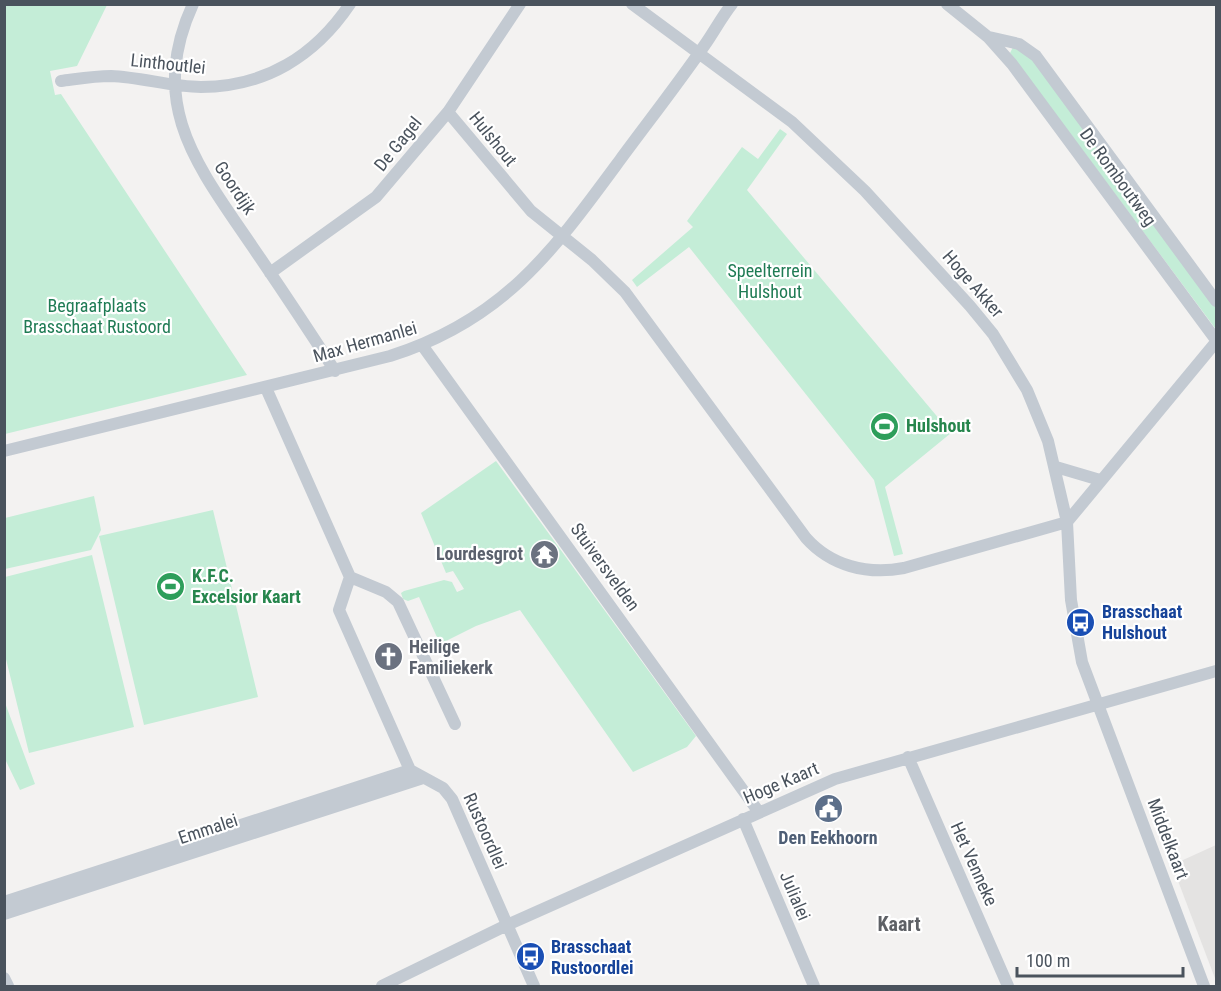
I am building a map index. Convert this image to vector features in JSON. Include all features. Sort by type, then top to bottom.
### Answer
[{"type":"street","name":"Goordijk","points":[[193,4],[180,43],[175,84],[177,110],[191,153],[335,371]]},
{"type":"street","name":"Linthoutlei","points":[[61,81],[111,76],[199,87],[238,84],[293,63],[325,37],[350,4]]},
{"type":"street","name":"De Gagel","points":[[270,273],[376,197],[448,112],[520,4]]},
{"type":"street","name":"Hoge Akker","points":[[632,4],[792,122],[865,191],[993,334],[1027,390],[1056,467],[1067,522],[1074,621],[1082,662],[1097,705]]},
{"type":"street","name":"Max Hermanlei","points":[[4,451],[335,371],[422,345],[452,331],[495,304],[536,268],[562,237],[698,54],[732,4]]},
{"type":"street","name":"De Romboutweg","points":[[946,4],[988,37],[1012,64],[1216,341]]},
{"type":"street","name":"De Romboutweg","points":[[988,37],[1019,44],[1036,56],[1216,301]]},
{"type":"street","name":"Hulshout","points":[[448,112],[518,197],[544,224],[599,266],[625,292],[806,538],[829,558],[848,566],[885,572],[1067,522]]},
{"type":"street","points":[[1067,522],[1216,341]]},
{"type":"street","name":"Stuiversvelden","points":[[422,345],[758,811]]},
{"type":"street","points":[[266,388],[350,577],[339,610],[410,770]]},
{"type":"street","points":[[1056,467],[1100,480]]},
{"type":"street","points":[[350,577],[386,592],[398,602],[454,724]]},
{"type":"street","name":"Hoge Kaart","points":[[382,987],[507,925],[758,811],[835,779],[1216,671]]},
{"type":"street","name":"Middelkaart","points":[[1097,705],[1204,987]]},
{"type":"street","name":"Het Venneke","points":[[908,757],[1008,987]]},
{"type":"street","name":"Rustoordlei","points":[[410,770],[443,788],[452,799],[534,987]]},
{"type":"street","name":"Emmalei","points":[[4,902],[410,770]]},
{"type":"street","name":"Emmalei","points":[[4,914],[423,778]]},
{"type":"street","name":"Julialei","points":[[743,819],[814,987]]},
{"type":"street","points":[[4,978],[8,987]]},
{"type":"shaded area","points":[[1216,845],[1216,981],[1172,865]]},
{"type":"green space","name":"Begraafplaats Brasschaat Rustoord","points":[[4,5],[107,5],[77,66],[50,71],[55,95],[61,94],[247,375],[5,434]]},
{"type":"green space","points":[[1013,47],[1027,52],[1216,306],[1215,328],[1010,53]]},
{"type":"green space","name":"Speelterrein Hulshout","points":[[780,129],[787,134],[747,190],[951,433],[885,487],[903,554],[894,556],[874,480],[689,247],[637,287],[632,280],[693,227],[687,221],[742,147],[758,159]]},
{"type":"green space","points":[[496,461],[696,736],[687,747],[633,772],[520,610],[476,626],[440,644],[419,597],[408,601],[403,599],[401,593],[404,591],[444,580],[452,582],[457,592],[464,589],[453,571],[446,573],[421,513]]},
{"type":"green space","points":[[94,496],[101,530],[91,550],[5,569],[5,518]]},
{"type":"green space","name":"K.F.C. Excelsior Kaart","points":[[213,510],[258,697],[144,725],[99,536]]},
{"type":"green space","points":[[92,555],[134,727],[29,753],[5,655],[5,577]]},
{"type":"green space","points":[[4,700],[35,784],[20,790],[5,759]]},
{"type":"place","name":"Hulshout","points":[[885,426]]},
{"type":"place","name":"Lourdesgrot","points":[[544,554]]},
{"type":"place","name":"K.F.C. Excelsior Kaart","points":[[171,586]]},
{"type":"place","name":"Brasschaat Hulshout","points":[[1081,622]]},
{"type":"place","name":"Heilige Familiekerk","points":[[388,657]]},
{"type":"place","name":"Den Eekhoorn","points":[[828,809]]},
{"type":"place","name":"Brasschaat Rustoordlei","points":[[530,957]]},
{"type":"district","name":"Kaart","points":[[899,924]]}]
